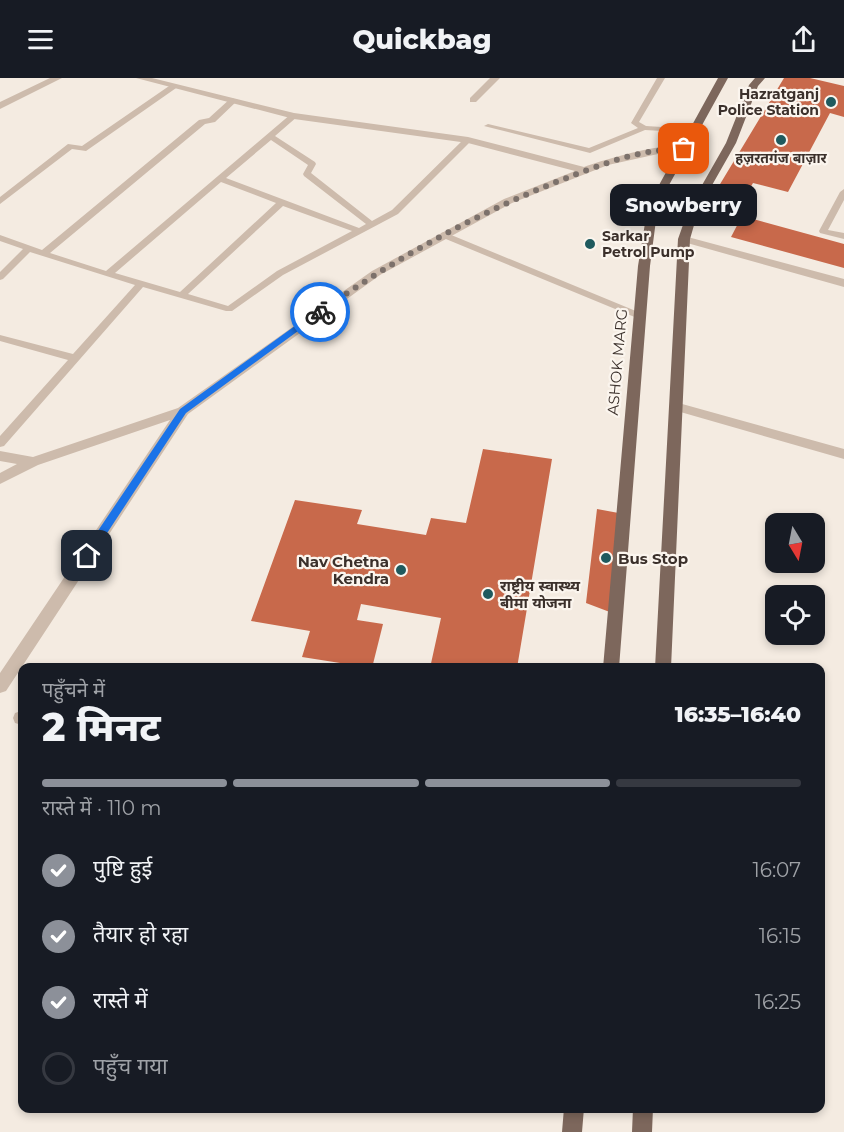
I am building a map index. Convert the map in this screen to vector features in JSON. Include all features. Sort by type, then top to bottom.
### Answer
[{"type":"main road","name":"ASHOK MARG","points":[[611,663],[640,316],[653,205],[723,78]]},
{"type":"main road","points":[[663,663],[684,239],[694,208],[731,143],[754,85],[760,78]]},
{"type":"main road","points":[[572,1132],[573,1113]]},
{"type":"main road","points":[[642,1132],[643,1113]]},
{"type":"street","points":[[0,106],[57,78]]},
{"type":"street","points":[[141,78],[294,116],[468,140],[586,171]]},
{"type":"street","points":[[473,100],[495,78]]},
{"type":"street","points":[[0,479],[33,462],[183,411],[376,273],[508,201],[605,163],[667,148],[684,149]]},
{"type":"street","points":[[684,239],[844,284]]},
{"type":"street","points":[[675,406],[844,454]]},
{"type":"street","points":[[0,686],[183,411]]},
{"type":"street","points":[[0,456],[33,462]]},
{"type":"lane","points":[[661,78],[635,123],[644,128],[694,131]]},
{"type":"lane","points":[[0,201],[72,146],[83,149],[175,86]]},
{"type":"lane","points":[[44,253],[202,122],[212,120],[234,100]]},
{"type":"lane","points":[[108,273],[294,116]]},
{"type":"lane","points":[[488,126],[590,151],[644,128]]},
{"type":"lane","points":[[270,136],[312,164],[307,174],[372,225]]},
{"type":"lane","points":[[0,238],[229,309],[280,273],[395,212],[468,140]]},
{"type":"lane","points":[[220,178],[359,231]]},
{"type":"lane","points":[[844,192],[823,231],[844,236]]},
{"type":"lane","points":[[182,295],[282,202]]},
{"type":"lane","points":[[444,236],[640,316]]},
{"type":"lane","points":[[0,276],[28,248]]},
{"type":"lane","points":[[0,443],[141,283]]},
{"type":"lane","points":[[0,338],[74,358]]},
{"type":"building","points":[[784,78],[810,78],[844,86],[844,117],[830,113],[788,192],[753,183],[733,217],[705,209]]},
{"type":"building","points":[[742,216],[844,244],[844,268],[731,237]]},
{"type":"building","name":"Nav Chetna Kendra","points":[[483,449],[552,459],[518,663],[431,663],[441,618],[361,604],[357,620],[383,624],[373,663],[340,663],[302,657],[310,631],[251,621],[295,500],[362,510],[357,524],[426,535],[431,518],[466,523]]},
{"type":"building","name":"Bus Stop","points":[[597,509],[624,514],[615,614],[586,603]]},
{"type":"way so far","points":[[320,312],[376,273],[508,201],[605,163],[667,148],[684,149]]},
{"type":"place","name":"Hazratganj Police Station","points":[[831,102]]},
{"type":"place","name":"हज़रतगंज बाज़ार","points":[[781,140]]},
{"type":"place","name":"Snowberry","points":[[684,149]]},
{"type":"place","name":"Sarkar Petrol Pump","points":[[590,244]]},
{"type":"place","name":"Bus Stop","points":[[606,558]]},
{"type":"place","name":"Nav Chetna Kendra","points":[[401,570]]},
{"type":"place","name":"राष्ट्रीय स्वास्थ्य बीमा योजना","points":[[488,594]]},
{"type":"route","points":[[87,556],[183,411],[320,312]]}]
